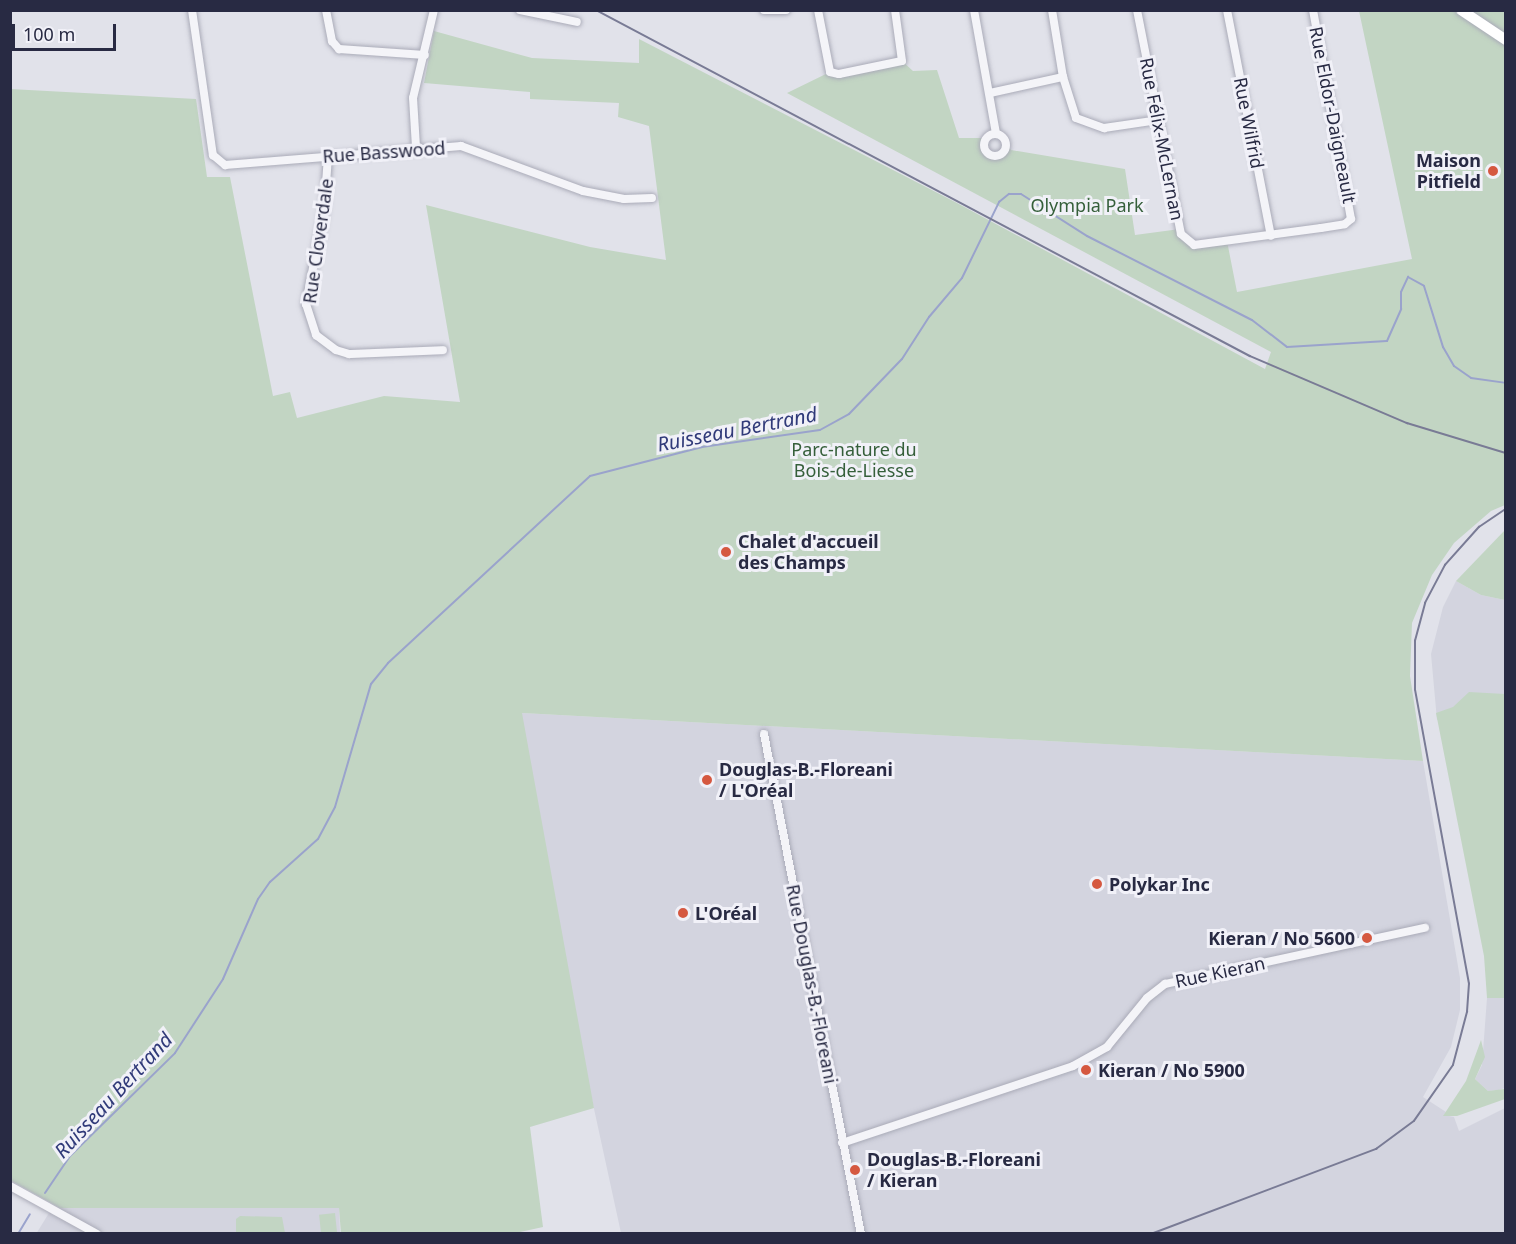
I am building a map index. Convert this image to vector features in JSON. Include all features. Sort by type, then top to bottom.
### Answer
[{"type":"main road","points":[[1461,10],[1506,40]]},
{"type":"street","name":"Rue Basswood","points":[[192,10],[217,161],[225,165],[416,147],[461,146],[583,191],[624,199],[652,198]]},
{"type":"street","points":[[326,10],[332,40],[339,49],[425,55]]},
{"type":"street","points":[[416,147],[413,98],[434,10]]},
{"type":"street","points":[[520,10],[577,22]]},
{"type":"street","points":[[764,10],[786,10]]},
{"type":"street","points":[[818,10],[830,72],[883,67],[902,61],[895,10]]},
{"type":"street","points":[[974,10],[996,134]]},
{"type":"street","points":[[1052,10],[1071,108],[1084,123],[1104,128],[1159,120]]},
{"type":"street","name":"Rue Félix-McLernan","points":[[1137,10],[1186,241],[1194,245],[1271,236],[1346,224],[1351,219]]},
{"type":"street","name":"Rue Wilfrid","points":[[1227,10],[1271,236]]},
{"type":"street","name":"Rue Eldor-Daigneault","points":[[1313,10],[1351,219]]},
{"type":"street","points":[[990,93],[1064,77]]},
{"type":"street","name":"Rue Cloverdale","points":[[328,156],[324,212],[306,304],[316,334],[336,351],[349,354],[442,350]]},
{"type":"street","name":"Rue Douglas-B.-Floreani","points":[[764,734],[861,1233]]},
{"type":"street","name":"Rue Kieran","points":[[842,1143],[1073,1066],[1107,1047],[1147,998],[1165,984],[1425,928]]},
{"type":"street","points":[[10,1186],[89,1232],[97,1233]]},
{"type":"shaded area","points":[[1456,581],[1481,595],[1505,600],[1505,724],[1437,720],[1431,654],[1443,607]]},
{"type":"shaded area","points":[[521,713],[1423,761],[1460,978],[1460,1010],[1451,1047],[1423,1097],[1446,1112],[1444,1115],[1454,1117],[1459,1131],[1505,1108],[1505,1233],[621,1233],[581,1049]]},
{"type":"shaded area","points":[[1487,998],[1505,998],[1505,1088],[1488,1091],[1475,1079],[1482,1065]]},
{"type":"shaded area","points":[[54,1205],[60,1208],[339,1206],[340,1233],[36,1234]]},
{"type":"green space","name":"Parc-nature du Bois-de-Liesse","points":[[1359,11],[1505,11],[1505,505],[1491,511],[1454,543],[1432,575],[1412,623],[1410,676],[1423,761],[522,713],[594,1108],[530,1127],[543,1227],[511,1234],[341,1234],[339,1208],[60,1208],[10,1180],[10,89],[196,99],[207,177],[230,177],[273,396],[290,392],[297,418],[384,396],[460,402],[426,205],[590,247],[666,260],[649,126],[618,117],[619,103],[530,99],[530,92],[424,83],[434,31],[532,58],[639,63],[639,39],[957,203],[1265,369],[1271,352],[787,93],[830,72],[902,61],[913,71],[937,70],[959,138],[987,138],[985,148],[994,157],[1005,151],[1004,139],[1011,150],[1125,169],[1135,235],[1180,229],[1186,241],[1227,241],[1237,292],[1412,259]]},
{"type":"green space","points":[[1505,530],[1505,600],[1481,595],[1456,581]]},
{"type":"green space","points":[[1469,692],[1505,694],[1505,998],[1487,998],[1484,956],[1436,713],[1453,707]]},
{"type":"green space","points":[[1481,1040],[1485,1057],[1475,1079],[1488,1091],[1504,1089],[1505,1099],[1457,1116],[1443,1116],[1466,1081]]},
{"type":"green space","points":[[335,1213],[337,1233],[321,1234],[319,1215]]},
{"type":"green space","points":[[240,1216],[282,1217],[285,1233],[236,1233],[236,1219]]},
{"type":"waterway","name":"Ruisseau Bertrand","points":[[45,1193],[70,1156],[175,1053],[223,979],[258,899],[270,882],[318,839],[335,807],[371,684],[388,663],[590,476],[702,447],[820,430],[849,414],[902,359],[929,317],[962,278],[999,202],[1009,194],[1021,194],[1087,236],[1252,320],[1287,347],[1387,341],[1401,309],[1401,292],[1408,277],[1424,286],[1443,347],[1454,366],[1471,378],[1506,383]]},
{"type":"waterway","name":"Ruisseau Bertrand","points":[[18,1234],[30,1214]]},
{"type":"tram line","points":[[596,10],[1250,356],[1407,423],[1506,453]]},
{"type":"tram line","points":[[1151,1234],[1376,1149],[1414,1121],[1453,1065],[1467,1012],[1469,984],[1415,690],[1415,641],[1425,603],[1445,565],[1479,527],[1506,509]]},
{"type":"place","name":"Maison Pitfield","points":[[1493,171]]},
{"type":"place","name":"Chalet d'accueil des Champs","points":[[726,552]]},
{"type":"place","name":"Douglas-B.-Floreani / L'Oréal","points":[[707,780]]},
{"type":"place","name":"Polykar Inc","points":[[1097,884]]},
{"type":"place","name":"L'Oréal","points":[[683,913]]},
{"type":"place","name":"Kieran / No 5600","points":[[1367,938]]},
{"type":"place","name":"Kieran / No 5900","points":[[1086,1070]]},
{"type":"place","name":"Douglas-B.-Floreani / Kieran","points":[[855,1170]]},
{"type":"park label","name":"Olympia Park","points":[[1087,205]]}]
